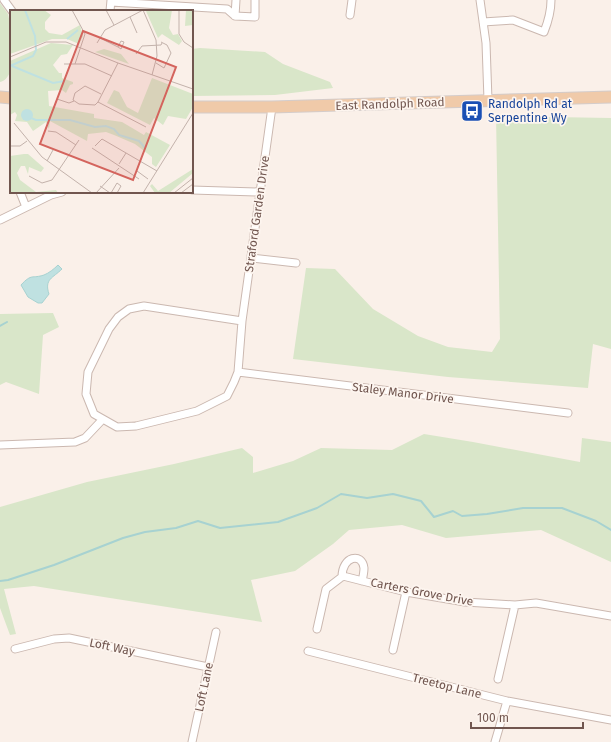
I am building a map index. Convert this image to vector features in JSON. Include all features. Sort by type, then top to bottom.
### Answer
[{"type":"main road","points":[[0,97],[10,98]]},
{"type":"main road","name":"East Randolph Road","points":[[193,108],[611,97]]},
{"type":"street","points":[[4,0],[11,10]]},
{"type":"street","points":[[235,16],[236,0]]},
{"type":"street","points":[[111,1],[227,9],[235,16],[255,17],[255,0]]},
{"type":"street","points":[[350,15],[352,0]]},
{"type":"street","points":[[480,0],[486,43],[488,100]]},
{"type":"street","points":[[483,22],[513,20],[544,32],[551,7],[551,0]]},
{"type":"street","name":"Straford Garden Drive","points":[[102,420],[117,427],[136,426],[197,411],[227,396],[238,372],[242,321],[272,107]]},
{"type":"street","points":[[193,190],[260,192]]},
{"type":"street","points":[[20,193],[26,207]]},
{"type":"street","points":[[0,220],[51,195],[58,193]]},
{"type":"street","points":[[251,258],[296,263]]},
{"type":"street","points":[[0,445],[75,442],[85,438],[102,420],[94,414],[86,394],[88,372],[109,329],[118,317],[129,309],[144,306],[242,321]]},
{"type":"street","name":"Staley Manor Drive","points":[[238,372],[568,413]]},
{"type":"street","points":[[317,629],[326,589],[342,577],[342,571],[345,563],[350,559],[357,558],[362,562],[364,568],[362,581]]},
{"type":"street","name":"Carters Grove Drive","points":[[342,577],[406,592],[465,602],[515,605],[536,603],[611,616]]},
{"type":"street","points":[[392,650],[406,592]]},
{"type":"street","points":[[498,678],[515,605]]},
{"type":"street","name":"Loft Lane","points":[[192,742],[216,632]]},
{"type":"street","name":"Loft Way","points":[[15,649],[54,639],[69,638],[208,667]]},
{"type":"street","name":"Treetop Lane","points":[[308,651],[507,701],[611,720]]},
{"type":"street","points":[[495,742],[507,701]]},
{"type":"green space","points":[[0,3],[8,14],[10,23],[10,72],[3,81],[0,82]]},
{"type":"green space","points":[[193,49],[265,52],[283,64],[330,82],[333,88],[275,95],[193,96]]},
{"type":"green space","points":[[496,116],[611,118],[611,349],[593,344],[588,388],[448,377],[293,359],[306,268],[335,269],[373,309],[418,336],[448,347],[492,352],[500,339]]},
{"type":"green space","points":[[53,313],[59,327],[43,335],[39,394],[6,382],[0,385],[0,314]]},
{"type":"green space","points":[[424,434],[580,462],[582,438],[611,442],[611,562],[541,530],[446,538],[402,525],[349,530],[333,544],[295,571],[251,580],[262,622],[34,586],[4,589],[16,634],[10,635],[0,608],[0,507],[87,482],[242,448],[253,457],[253,473],[293,461],[321,448],[392,450]]},
{"type":"water","points":[[58,265],[62,269],[50,279],[48,285],[49,294],[42,303],[38,303],[28,297],[21,285],[30,278],[48,273]]},
{"type":"waterway","points":[[0,326],[7,322]]},
{"type":"waterway","points":[[0,581],[8,580],[54,565],[123,538],[145,532],[176,528],[198,521],[220,528],[278,522],[317,508],[341,494],[367,498],[393,494],[421,501],[434,517],[453,511],[462,516],[487,514],[523,508],[562,508],[596,521],[611,530]]},
{"type":"place","name":"Randolph Rd at Serpentine Wy","points":[[472,111]]}]
